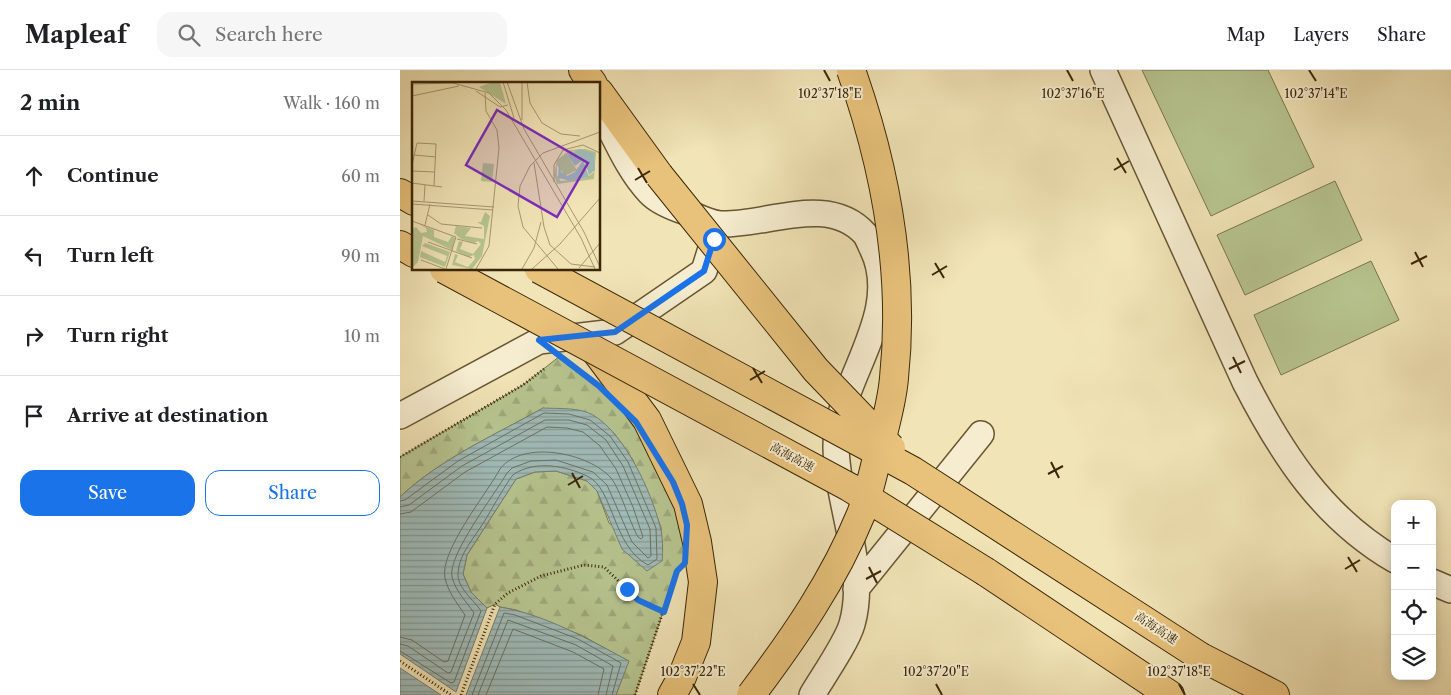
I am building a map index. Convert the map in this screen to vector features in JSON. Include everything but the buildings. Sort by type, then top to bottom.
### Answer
[{"type":"highway","points":[[583,70],[592,82]]},
{"type":"highway","points":[[752,695],[812,609],[861,513],[879,452],[894,380],[897,342],[897,295],[888,202],[872,135],[852,70]]},
{"type":"highway","points":[[600,93],[659,174],[816,370],[913,471]]},
{"type":"highway","points":[[400,193],[412,200]]},
{"type":"highway","points":[[400,246],[412,252]]},
{"type":"highway","name":"高海高速","points":[[446,270],[849,487],[1129,666]]},
{"type":"highway","name":"高海高速","points":[[541,270],[913,471],[1201,657]]},
{"type":"highway","points":[[594,349],[647,420],[688,504],[697,542],[703,582],[696,642],[682,677],[672,695]]},
{"type":"highway","points":[[1201,657],[1245,695]]},
{"type":"highway","points":[[1201,657],[1274,695]]},
{"type":"highway","points":[[1129,666],[1157,695]]},
{"type":"highway","points":[[1129,666],[1170,695]]},
{"type":"street","points":[[579,70],[585,82]]},
{"type":"street","points":[[1103,70],[1241,373],[1267,424],[1292,464],[1320,498],[1352,529],[1391,557]]},
{"type":"street","points":[[600,109],[634,173],[651,195],[675,208],[718,224],[796,214],[824,214],[848,220],[865,235],[878,259],[881,289],[874,325],[840,416],[836,445],[839,482],[853,552],[856,589],[852,625],[812,695]]},
{"type":"street","points":[[400,416],[539,340],[615,332],[704,271],[718,224]]},
{"type":"street","points":[[856,589],[981,434]]},
{"type":"street","points":[[1436,584],[1451,590]]},
{"type":"path","points":[[400,457],[523,385],[545,368]]},
{"type":"path","points":[[461,695],[495,604],[508,593],[541,576],[584,565],[604,567],[638,600],[664,612]]},
{"type":"path","points":[[635,695],[677,571]]},
{"type":"path","points":[[400,661],[451,695]]},
{"type":"green space","points":[[1142,70],[1268,70],[1314,167],[1211,216]]},
{"type":"green space","points":[[1335,181],[1362,240],[1245,295],[1217,235]]},
{"type":"green space","points":[[1371,261],[1399,320],[1281,375],[1254,315]]},
{"type":"green space","points":[[560,356],[599,386],[637,422],[687,525],[685,563],[677,571],[635,695],[616,695],[628,661],[581,635],[516,610],[500,607],[495,604],[487,608],[471,592],[463,574],[467,555],[516,479],[535,472],[556,471],[587,481],[597,491],[609,523],[662,561],[661,527],[633,460],[614,433],[543,408],[450,459],[400,497],[400,457],[523,385]]},
{"type":"water","points":[[543,408],[587,412],[605,424],[616,435],[635,464],[656,512],[661,530],[662,561],[647,571],[622,549],[597,491],[587,481],[556,471],[535,472],[516,479],[467,555],[463,574],[471,592],[487,608],[456,692],[400,654],[400,497],[450,459]]},
{"type":"water","points":[[500,607],[550,622],[582,636],[629,661],[616,695],[466,695]]},
{"type":"water","points":[[400,668],[441,695],[400,695]]},
{"type":"route","points":[[627,589],[638,600],[664,612],[677,571],[685,563],[687,525],[682,504],[673,482],[636,422],[599,386],[539,340],[615,332],[704,271],[714,239]]}]
